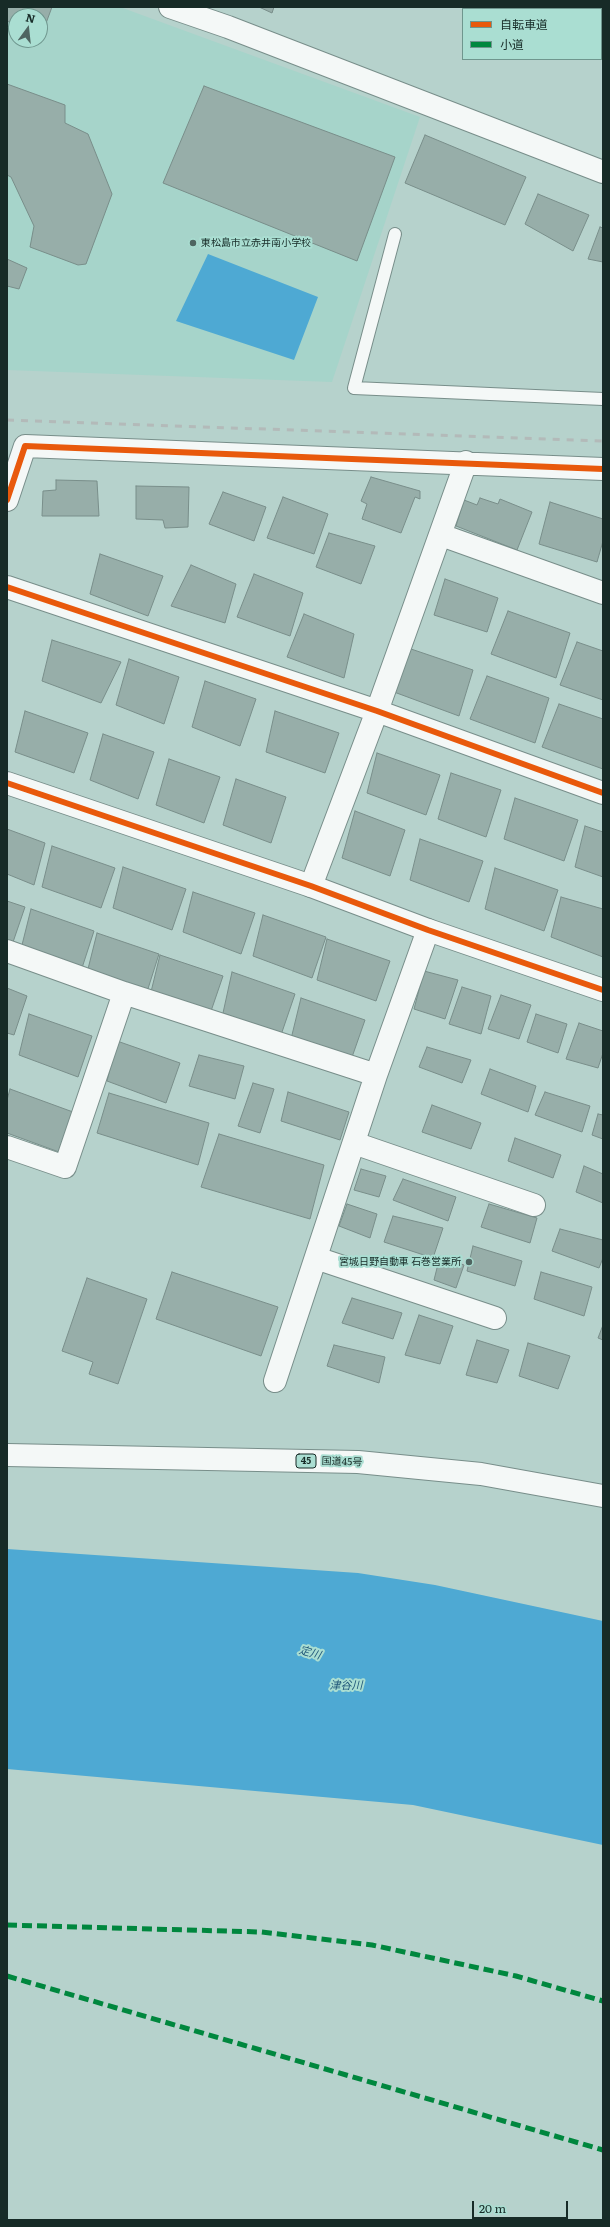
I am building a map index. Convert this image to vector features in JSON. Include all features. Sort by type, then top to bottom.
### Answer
[{"type":"main road","points":[[170,7],[211,14],[603,172]]},
{"type":"main road","points":[[7,500],[25,446],[466,462],[603,469]]},
{"type":"main road","points":[[311,886],[377,711],[466,462]]},
{"type":"main road","points":[[440,535],[603,593]]},
{"type":"main road","points":[[7,588],[377,711],[603,793]]},
{"type":"main road","points":[[7,783],[311,886],[428,930],[603,990]]},
{"type":"main road","points":[[275,1381],[376,1075],[428,930]]},
{"type":"main road","points":[[7,951],[124,993],[376,1075]]},
{"type":"main road","points":[[7,1147],[65,1167],[124,993]]},
{"type":"main road","points":[[354,1143],[534,1205]]},
{"type":"main road","points":[[316,1258],[495,1318]]},
{"type":"main road","name":"国道45号","points":[[7,1455],[358,1462],[481,1474],[603,1496]]},
{"type":"lane","points":[[395,234],[354,388],[603,399]]},
{"type":"shaded area","name":"東松島市立赤井南小学校","points":[[7,7],[120,7],[420,117],[332,382],[7,370]]},
{"type":"water","points":[[208,254],[318,297],[294,360],[176,321]]},
{"type":"water","name":"津谷川","points":[[7,1549],[358,1573],[435,1585],[603,1621],[603,1845],[413,1805],[7,1769]]},
{"type":"building","points":[[7,7],[52,7],[48,18],[48,8],[8,8],[7,21]]},
{"type":"building","points":[[259,7],[274,7],[272,13]]},
{"type":"building","points":[[603,7],[603,32],[602,8],[554,8]]},
{"type":"building","points":[[7,84],[65,105],[65,123],[88,134],[112,194],[86,264],[78,265],[30,247],[34,226],[11,177],[7,175]]},
{"type":"building","points":[[204,86],[395,157],[357,261],[163,183]]},
{"type":"building","points":[[425,135],[526,177],[505,225],[405,183]]},
{"type":"building","points":[[538,194],[589,215],[573,251],[525,224]]},
{"type":"building","points":[[600,227],[603,228],[603,262],[588,259]]},
{"type":"building","points":[[7,259],[27,268],[19,289],[7,286]]},
{"type":"building","points":[[371,477],[420,491],[420,499],[415,497],[401,533],[362,519],[367,504],[361,501]]},
{"type":"building","points":[[56,480],[97,481],[99,516],[42,516],[43,491],[56,490]]},
{"type":"building","points":[[136,486],[189,487],[188,527],[165,528],[163,520],[136,519]]},
{"type":"building","points":[[223,492],[266,507],[254,541],[209,524]]},
{"type":"building","points":[[283,497],[328,514],[314,554],[267,538]]},
{"type":"building","points":[[480,498],[498,504],[500,499],[532,512],[517,550],[456,526],[464,500],[477,505]]},
{"type":"building","points":[[550,502],[603,519],[603,541],[597,562],[539,544]]},
{"type":"building","points":[[329,533],[375,546],[361,584],[316,567]]},
{"type":"building","points":[[100,554],[163,576],[148,616],[90,594]]},
{"type":"building","points":[[191,565],[236,584],[225,623],[171,606]]},
{"type":"building","points":[[254,574],[303,593],[290,636],[237,617]]},
{"type":"building","points":[[445,579],[498,598],[487,632],[434,615]]},
{"type":"building","points":[[508,611],[570,633],[556,678],[491,654]]},
{"type":"building","points":[[304,614],[354,634],[344,678],[287,657]]},
{"type":"building","points":[[52,640],[121,662],[101,703],[42,681]]},
{"type":"building","points":[[577,642],[603,651],[603,700],[560,685]]},
{"type":"building","points":[[411,649],[473,670],[459,716],[394,692]]},
{"type":"building","points":[[129,659],[179,677],[164,724],[116,705]]},
{"type":"building","points":[[487,676],[549,698],[535,743],[470,719]]},
{"type":"building","points":[[205,681],[256,699],[240,746],[192,727]]},
{"type":"building","points":[[559,704],[603,719],[603,769],[542,747]]},
{"type":"building","points":[[25,711],[88,733],[74,773],[15,752]]},
{"type":"building","points":[[275,711],[339,733],[325,773],[266,752]]},
{"type":"building","points":[[103,734],[154,752],[138,799],[90,780]]},
{"type":"building","points":[[377,753],[440,775],[426,815],[367,793]]},
{"type":"building","points":[[169,759],[220,777],[204,823],[156,805]]},
{"type":"building","points":[[451,773],[501,790],[486,837],[438,819]]},
{"type":"building","points":[[236,779],[286,797],[271,843],[223,825]]},
{"type":"building","points":[[515,798],[578,820],[564,861],[504,839]]},
{"type":"building","points":[[355,811],[405,830],[390,876],[342,858]]},
{"type":"building","points":[[585,826],[603,832],[603,877],[575,867]]},
{"type":"building","points":[[7,829],[45,843],[34,885],[7,874]]},
{"type":"building","points":[[420,839],[483,861],[469,902],[410,880]]},
{"type":"building","points":[[52,846],[115,868],[101,908],[42,887]]},
{"type":"building","points":[[123,867],[186,889],[172,930],[113,908]]},
{"type":"building","points":[[495,868],[558,890],[544,931],[485,909]]},
{"type":"building","points":[[193,892],[255,913],[241,954],[183,932]]},
{"type":"building","points":[[561,897],[603,909],[603,957],[551,937]]},
{"type":"building","points":[[7,901],[25,907],[11,948],[7,946]]},
{"type":"building","points":[[31,909],[94,931],[81,971],[21,949]]},
{"type":"building","points":[[263,915],[326,937],[312,978],[253,956]]},
{"type":"building","points":[[97,933],[159,954],[146,995],[87,973]]},
{"type":"building","points":[[327,939],[390,961],[376,1001],[317,980]]},
{"type":"building","points":[[160,955],[223,976],[209,1017],[150,996]]},
{"type":"building","points":[[424,971],[458,980],[445,1019],[414,1009]]},
{"type":"building","points":[[232,972],[295,994],[281,1035],[223,1013]]},
{"type":"building","points":[[462,987],[491,996],[481,1034],[449,1024]]},
{"type":"building","points":[[7,988],[27,996],[14,1035],[7,1033]]},
{"type":"building","points":[[501,995],[531,1005],[519,1039],[488,1029]]},
{"type":"building","points":[[301,998],[365,1020],[351,1060],[291,1039]]},
{"type":"building","points":[[29,1014],[92,1036],[78,1077],[19,1055]]},
{"type":"building","points":[[536,1014],[567,1024],[558,1053],[527,1042]]},
{"type":"building","points":[[579,1023],[603,1031],[603,1053],[598,1068],[566,1059]]},
{"type":"building","points":[[117,1041],[180,1063],[166,1103],[107,1081]]},
{"type":"building","points":[[427,1047],[471,1060],[462,1083],[419,1067]]},
{"type":"building","points":[[199,1055],[244,1066],[235,1099],[189,1086]]},
{"type":"building","points":[[490,1069],[536,1086],[528,1112],[481,1094]]},
{"type":"building","points":[[253,1083],[274,1089],[260,1133],[238,1126]]},
{"type":"building","points":[[10,1089],[73,1112],[59,1152],[7,1133],[7,1100]]},
{"type":"building","points":[[288,1092],[349,1112],[340,1140],[281,1121]]},
{"type":"building","points":[[545,1092],[590,1106],[582,1132],[535,1115]]},
{"type":"building","points":[[109,1093],[209,1123],[198,1165],[97,1133]]},
{"type":"building","points":[[432,1105],[481,1123],[471,1149],[422,1132]]},
{"type":"building","points":[[598,1114],[603,1115],[603,1139],[592,1135]]},
{"type":"building","points":[[219,1134],[324,1165],[310,1219],[201,1187]]},
{"type":"building","points":[[515,1138],[561,1155],[553,1178],[508,1161]]},
{"type":"building","points":[[584,1166],[603,1174],[603,1203],[576,1192]]},
{"type":"building","points":[[361,1169],[386,1176],[379,1197],[354,1190]]},
{"type":"building","points":[[403,1179],[456,1197],[448,1221],[393,1200]]},
{"type":"building","points":[[347,1204],[377,1214],[370,1238],[339,1226]]},
{"type":"building","points":[[489,1204],[537,1218],[530,1243],[481,1227]]},
{"type":"building","points":[[393,1216],[443,1228],[433,1258],[384,1242]]},
{"type":"building","points":[[560,1229],[603,1240],[603,1258],[599,1268],[552,1251]]},
{"type":"building","points":[[473,1246],[522,1261],[515,1286],[467,1271]]},
{"type":"building","points":[[440,1256],[464,1265],[456,1288],[434,1280]]},
{"type":"building","points":[[172,1272],[278,1307],[261,1356],[156,1319]]},
{"type":"building","points":[[541,1272],[592,1287],[584,1316],[534,1299]]},
{"type":"building","points":[[87,1278],[147,1299],[118,1384],[89,1374],[93,1362],[62,1351]]},
{"type":"building","points":[[352,1298],[402,1313],[393,1339],[342,1323]]},
{"type":"building","points":[[419,1315],[453,1326],[440,1364],[405,1355]]},
{"type":"building","points":[[603,1325],[603,1340],[598,1338]]},
{"type":"building","points":[[477,1340],[509,1350],[497,1383],[466,1375]]},
{"type":"building","points":[[528,1343],[570,1356],[558,1389],[519,1376]]},
{"type":"building","points":[[334,1345],[385,1357],[379,1383],[327,1366]]},
{"type":"railway","points":[[7,420],[603,441]]},
{"type":"marked path","points":[[7,1925],[261,1932],[372,1945],[516,1976],[603,2001]]},
{"type":"marked path","points":[[7,1976],[603,2150]]},
{"type":"cycle path","points":[[7,500],[25,446],[603,469]]},
{"type":"cycle path","points":[[7,587],[377,711],[603,793]]},
{"type":"cycle path","points":[[7,783],[311,886],[428,930],[603,990]]},
{"type":"place","name":"東松島市立赤井南小学校","points":[[193,243]]},
{"type":"place","name":"宮城日野自動車 石巻営業所","points":[[469,1262]]},
{"type":"water label","name":"定川","points":[[310,1653]]}]
